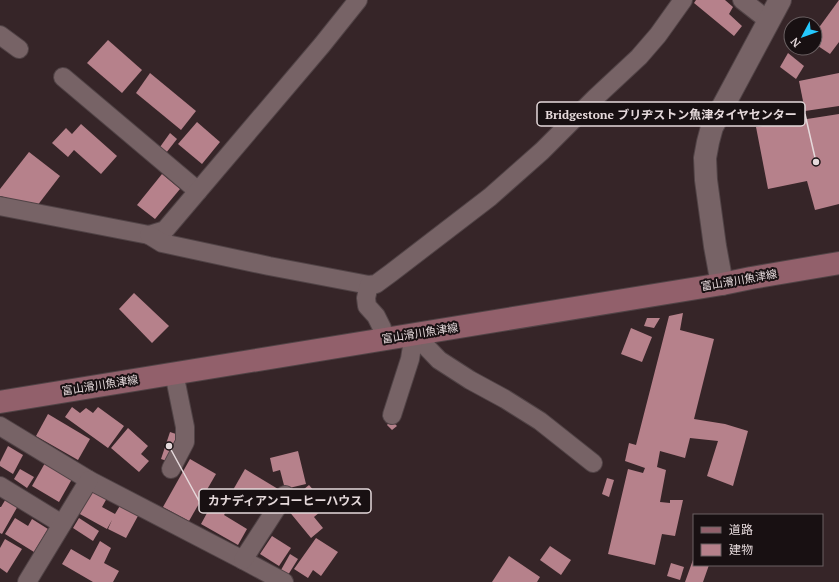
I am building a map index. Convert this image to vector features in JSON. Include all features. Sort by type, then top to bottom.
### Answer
[{"type":"main road","name":"富山滑川魚津線","points":[[0,402],[384,338],[722,284],[839,263]]},
{"type":"street","points":[[149,235],[165,230],[358,0]]},
{"type":"street","points":[[0,206],[149,235],[162,243],[219,254],[269,266],[369,285],[376,284],[484,202],[542,151],[639,57],[658,36],[682,0]]},
{"type":"street","points":[[742,0],[769,21]]},
{"type":"street","points":[[722,284],[706,180],[705,158],[708,142],[712,127],[780,0]]},
{"type":"street","points":[[0,34],[19,49]]},
{"type":"street","points":[[63,77],[198,191]]},
{"type":"street","points":[[369,285],[366,306],[376,316],[382,328],[384,338]]},
{"type":"street","points":[[392,415],[410,359],[414,334]]},
{"type":"street","points":[[414,334],[438,360],[540,421],[593,463]]},
{"type":"street","points":[[171,469],[185,442],[185,427],[174,373]]},
{"type":"street","points":[[0,426],[89,480],[284,582]]},
{"type":"street","points":[[27,582],[89,480]]},
{"type":"street","points":[[0,486],[62,524]]},
{"type":"street","points":[[243,560],[285,495]]},
{"type":"building","points":[[696,0],[725,0],[733,7],[729,14],[742,26],[734,36],[694,3]]},
{"type":"building","points":[[839,0],[839,42],[830,54],[823,49],[823,22]]},
{"type":"building","points":[[108,40],[142,70],[122,93],[87,63]]},
{"type":"building","points":[[786,56],[792,56],[804,66],[796,79],[780,67]]},
{"type":"building","points":[[150,73],[196,111],[181,130],[136,93]]},
{"type":"building","points":[[839,73],[839,106],[805,111],[799,81]]},
{"type":"building","points":[[839,114],[839,204],[815,210],[807,181],[768,189],[756,127]]},
{"type":"building","points":[[197,122],[220,142],[202,164],[178,144]]},
{"type":"building","points":[[81,124],[117,156],[101,174],[74,150],[68,157],[52,143],[66,128],[72,134]]},
{"type":"building","points":[[170,133],[177,139],[166,153],[160,147]]},
{"type":"building","points":[[29,152],[60,176],[37,206],[0,196],[0,189]]},
{"type":"building","points":[[162,174],[180,189],[155,219],[137,205]]},
{"type":"building","points":[[134,293],[169,326],[152,343],[119,309]]},
{"type":"building","points":[[683,313],[680,330],[714,339],[694,419],[725,424],[748,431],[733,486],[707,476],[718,441],[690,438],[685,458],[660,451],[657,467],[666,470],[660,502],[670,503],[670,500],[683,500],[675,536],[662,534],[655,565],[608,554],[628,469],[643,473],[645,468],[625,461],[629,443],[636,445],[669,316]]},
{"type":"building","points":[[647,318],[660,318],[654,328],[644,326]]},
{"type":"building","points":[[631,328],[652,337],[642,362],[621,354]]},
{"type":"building","points":[[72,407],[80,413],[86,408],[93,413],[98,407],[124,426],[108,448],[65,417]]},
{"type":"building","points":[[48,414],[90,439],[78,460],[36,436]]},
{"type":"building","points":[[391,420],[397,426],[392,430],[387,425]]},
{"type":"building","points":[[128,428],[148,446],[141,454],[149,461],[139,472],[111,448]]},
{"type":"building","points":[[170,432],[179,435],[170,462],[161,459]]},
{"type":"building","points":[[8,446],[23,455],[13,474],[0,466],[0,462]]},
{"type":"building","points":[[298,451],[306,484],[285,489],[280,470],[273,472],[270,458]]},
{"type":"building","points":[[190,459],[216,474],[189,521],[163,507]]},
{"type":"building","points":[[45,463],[72,479],[59,502],[32,486]]},
{"type":"building","points":[[20,469],[34,477],[27,488],[14,479]]},
{"type":"building","points":[[245,469],[278,489],[266,509],[233,490]]},
{"type":"building","points":[[607,478],[614,480],[609,497],[602,494]]},
{"type":"building","points":[[309,485],[327,506],[314,517],[323,528],[311,538],[288,510],[302,499],[298,494]]},
{"type":"building","points":[[92,489],[107,498],[102,507],[115,514],[121,504],[139,514],[126,538],[108,529],[112,520],[107,529],[78,513]]},
{"type":"building","points":[[7,497],[19,504],[2,534],[0,533],[0,507]]},
{"type":"building","points":[[213,502],[227,510],[224,515],[247,529],[238,545],[201,524]]},
{"type":"building","points":[[15,518],[28,526],[32,519],[48,529],[34,552],[5,534]]},
{"type":"building","points":[[79,518],[99,531],[93,541],[73,528]]},
{"type":"building","points":[[272,536],[291,548],[279,566],[260,554]]},
{"type":"building","points":[[316,538],[338,552],[321,576],[313,570],[308,578],[294,569]]},
{"type":"building","points":[[5,539],[22,549],[7,573],[0,568],[0,548]]},
{"type":"building","points":[[100,541],[111,548],[104,563],[119,571],[113,582],[93,582],[62,564],[71,549],[90,560]]},
{"type":"building","points":[[550,546],[571,560],[561,575],[540,560]]},
{"type":"building","points":[[290,554],[298,559],[288,575],[281,570]]},
{"type":"building","points":[[509,556],[540,577],[537,582],[492,582]]},
{"type":"building","points":[[693,560],[693,566],[709,566],[703,582],[685,582]]},
{"type":"building","points":[[671,563],[684,567],[680,580],[667,576]]},
{"type":"place","name":"Bridgestone ブリヂストン魚津タイヤセンター","points":[[816,162]]},
{"type":"place","name":"カナディアンコーヒーハウス","points":[[169,446]]}]
